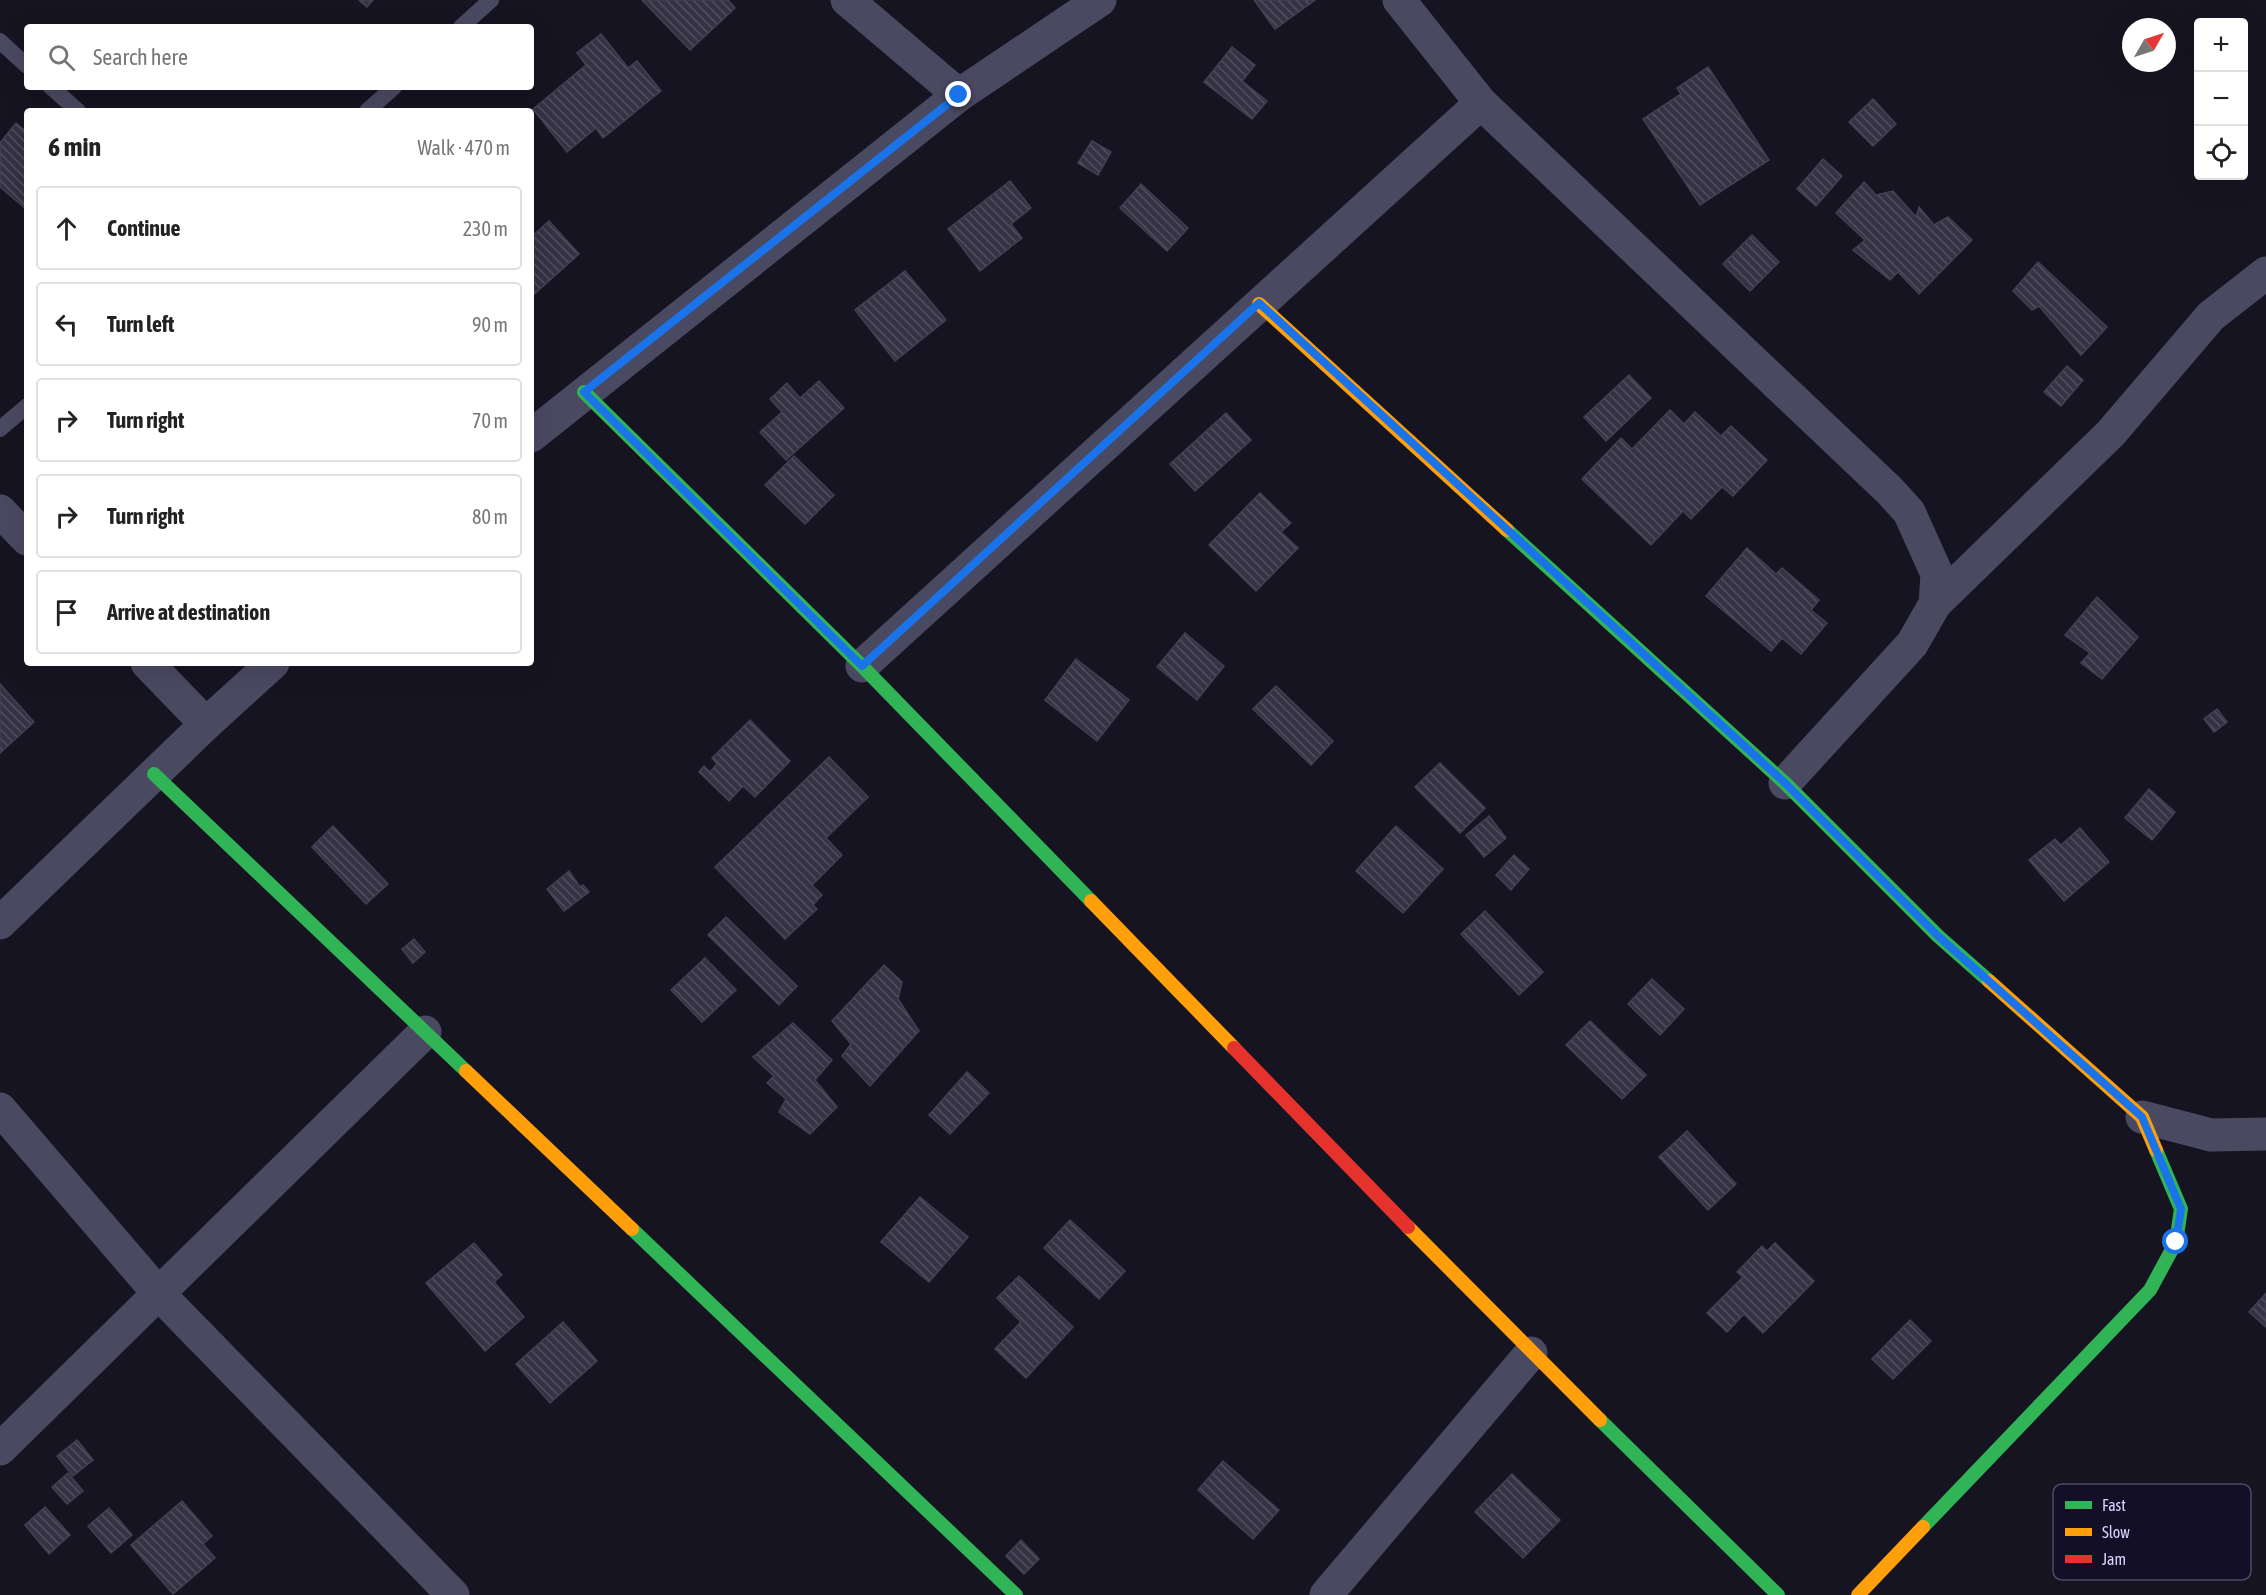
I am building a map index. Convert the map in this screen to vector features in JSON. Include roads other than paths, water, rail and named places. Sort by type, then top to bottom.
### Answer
[{"type":"street","points":[[848,0],[959,95]]},
{"type":"street","points":[[534,434],[959,95],[1100,0]]},
{"type":"street","points":[[1399,0],[1481,103],[1890,491],[1909,512],[1937,574],[1935,604]]},
{"type":"street","points":[[862,666],[1481,103]]},
{"type":"street","points":[[1785,783],[1912,644],[1935,604],[2111,433],[2211,316],[2266,273]]},
{"type":"street","points":[[1259,303],[1785,783],[1938,936],[2142,1117],[2181,1209],[2176,1242],[2150,1290],[1858,1595]]},
{"type":"street","points":[[584,392],[862,666],[1531,1353],[1779,1595]]},
{"type":"street","points":[[0,511],[24,536]]},
{"type":"street","points":[[150,666],[206,724]]},
{"type":"street","points":[[0,923],[206,724],[270,666]]},
{"type":"street","points":[[154,774],[1016,1595]]},
{"type":"street","points":[[0,1449],[424,1032]]},
{"type":"street","points":[[0,1109],[159,1293],[453,1595]]},
{"type":"street","points":[[2142,1117],[2211,1135],[2266,1134]]},
{"type":"street","points":[[1326,1595],[1531,1353]]},
{"type":"lane","points":[[464,24],[491,0]]},
{"type":"lane","points":[[0,41],[24,63]]},
{"type":"lane","points":[[54,90],[75,108]]},
{"type":"lane","points":[[370,108],[391,90]]},
{"type":"lane","points":[[0,429],[24,409]]}]
